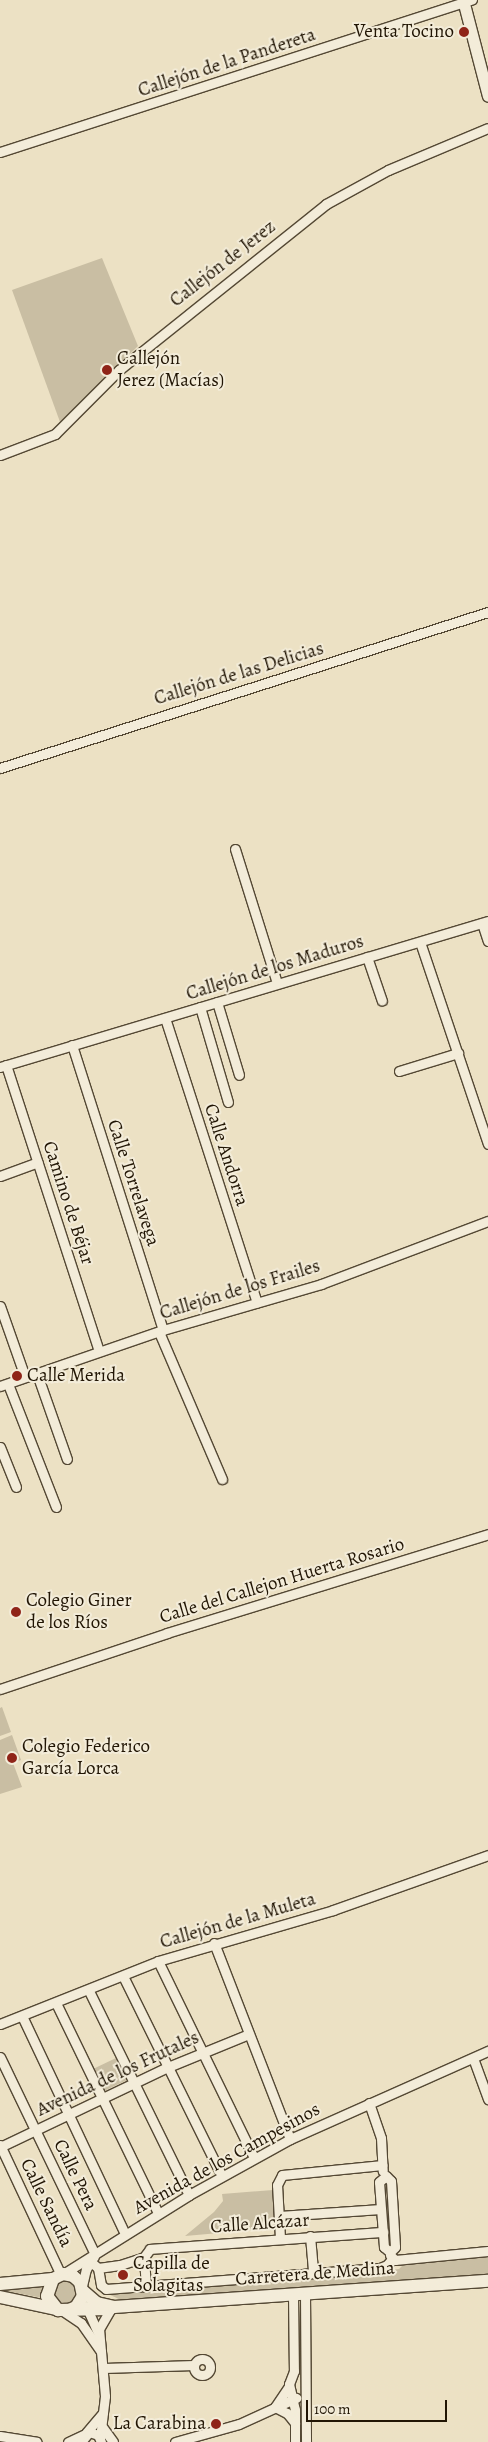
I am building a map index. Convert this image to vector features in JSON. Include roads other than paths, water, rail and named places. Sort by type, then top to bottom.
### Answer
[{"type":"main road","points":[[59,2276],[47,2296],[63,2310]]},
{"type":"main road","points":[[0,2284],[59,2276],[77,2278],[83,2291],[97,2303],[112,2308]]},
{"type":"main road","name":"Carretera de Medina","points":[[63,2310],[88,2311],[488,2280]]},
{"type":"main road","points":[[0,2297],[63,2310],[76,2307],[83,2291]]},
{"type":"street","points":[[466,2],[488,96]]},
{"type":"street","name":"Callejón de la Pandereta","points":[[0,152],[466,2]]},
{"type":"street","name":"Callejón de Jerez","points":[[0,455],[56,434],[133,358],[326,204],[388,170],[488,128]]},
{"type":"street","name":"Callejón de las Delicias","points":[[0,768],[488,612]]},
{"type":"street","points":[[236,849],[277,983]]},
{"type":"street","points":[[485,922],[488,941]]},
{"type":"street","name":"Callejón de los Maduros","points":[[3,1066],[485,922]]},
{"type":"street","points":[[420,942],[488,1144]]},
{"type":"street","points":[[367,957],[382,1001]]},
{"type":"street","points":[[217,1002],[239,1076]]},
{"type":"street","points":[[200,1007],[228,1102]]},
{"type":"street","name":"Calle Andorra","points":[[165,1018],[257,1303]]},
{"type":"street","name":"Calle Torrelavega","points":[[72,1045],[161,1331],[222,1479]]},
{"type":"street","points":[[399,1071],[458,1053]]},
{"type":"street","name":"Camino de Béjar","points":[[3,1066],[38,1162],[99,1351]]},
{"type":"street","points":[[0,1176],[38,1162]]},
{"type":"street","name":"Callejón de los Frailes","points":[[4,1385],[161,1331],[321,1284],[488,1221]]},
{"type":"street","points":[[0,1306],[26,1378]]},
{"type":"street","points":[[37,1374],[68,1459]]},
{"type":"street","points":[[4,1385],[56,1507]]},
{"type":"street","points":[[0,1447],[16,1487]]},
{"type":"street","name":"Calle del Callejon Huerta Rosario","points":[[0,1689],[167,1633],[488,1534]]},
{"type":"street","name":"Callejón de la Muleta","points":[[0,2024],[89,1991],[158,1961],[214,1943],[333,1910],[488,1855]]},
{"type":"street","points":[[214,1943],[290,2138]]},
{"type":"street","points":[[158,1961],[254,2158]]},
{"type":"street","points":[[123,1976],[222,2176]]},
{"type":"street","points":[[89,1991],[189,2195]]},
{"type":"street","points":[[56,2003],[158,2213]]},
{"type":"street","points":[[22,2016],[125,2234]]},
{"type":"street","name":"Avenida de los Frutales","points":[[0,2146],[201,2052],[249,2034]]},
{"type":"street","name":"Avenida de los Campesinos","points":[[59,2276],[95,2261],[125,2234],[158,2213],[290,2138],[488,2051]]},
{"type":"street","name":"Calle Pera","points":[[0,2057],[95,2261],[104,2288],[146,2287]]},
{"type":"street","points":[[473,2058],[488,2099]]},
{"type":"street","points":[[369,2103],[381,2138],[384,2176],[379,2182],[384,2248],[391,2255],[488,2251]]},
{"type":"street","name":"Calle Sandía","points":[[0,2146],[59,2276]]},
{"type":"street","points":[[280,2238],[277,2181],[285,2173],[383,2165]]},
{"type":"street","points":[[144,2257],[146,2287],[384,2267],[395,2247],[392,2181],[384,2176]]},
{"type":"street","points":[[279,2216],[381,2209]]},
{"type":"street","name":"Calle Alcázar","points":[[95,2261],[120,2266],[144,2257],[150,2248],[383,2232]]},
{"type":"street","points":[[310,2236],[313,2273]]},
{"type":"street","points":[[95,2261],[83,2291],[88,2311],[99,2335]]},
{"type":"street","points":[[295,2442],[294,2400],[290,2385],[294,2371],[299,2294]]},
{"type":"street","points":[[299,2294],[306,2442]]},
{"type":"street","points":[[100,2440],[103,2428],[104,2368],[99,2335],[100,2323],[112,2308]]},
{"type":"street","points":[[63,2310],[81,2323],[101,2352]]},
{"type":"street","points":[[104,2368],[194,2365]]},
{"type":"street","points":[[275,2407],[298,2377],[304,2387]]},
{"type":"street","points":[[290,2385],[304,2387]]},
{"type":"street","points":[[175,2442],[220,2431],[294,2400],[304,2387]]},
{"type":"street","points":[[275,2407],[287,2413],[295,2423]]},
{"type":"street","points":[[83,2437],[103,2413]]},
{"type":"street","points":[[103,2428],[113,2442]]},
{"type":"street","points":[[68,2442],[96,2433],[100,2440]]},
{"type":"street","points":[[0,2436],[37,2442]]},
{"type":"place","name":"Venta Tocino","points":[[464,32]]},
{"type":"place","name":"Callejón Jerez (Macías)","points":[[107,370]]},
{"type":"place","name":"Calle Merida","points":[[17,1376]]},
{"type":"place","name":"Colegio Giner de los Ríos","points":[[16,1612]]},
{"type":"place","name":"Colegio Federico García Lorca","points":[[12,1758]]},
{"type":"place","name":"Capilla de Solagitas","points":[[123,2275]]},
{"type":"place","name":"La Carabina","points":[[216,2424]]}]
